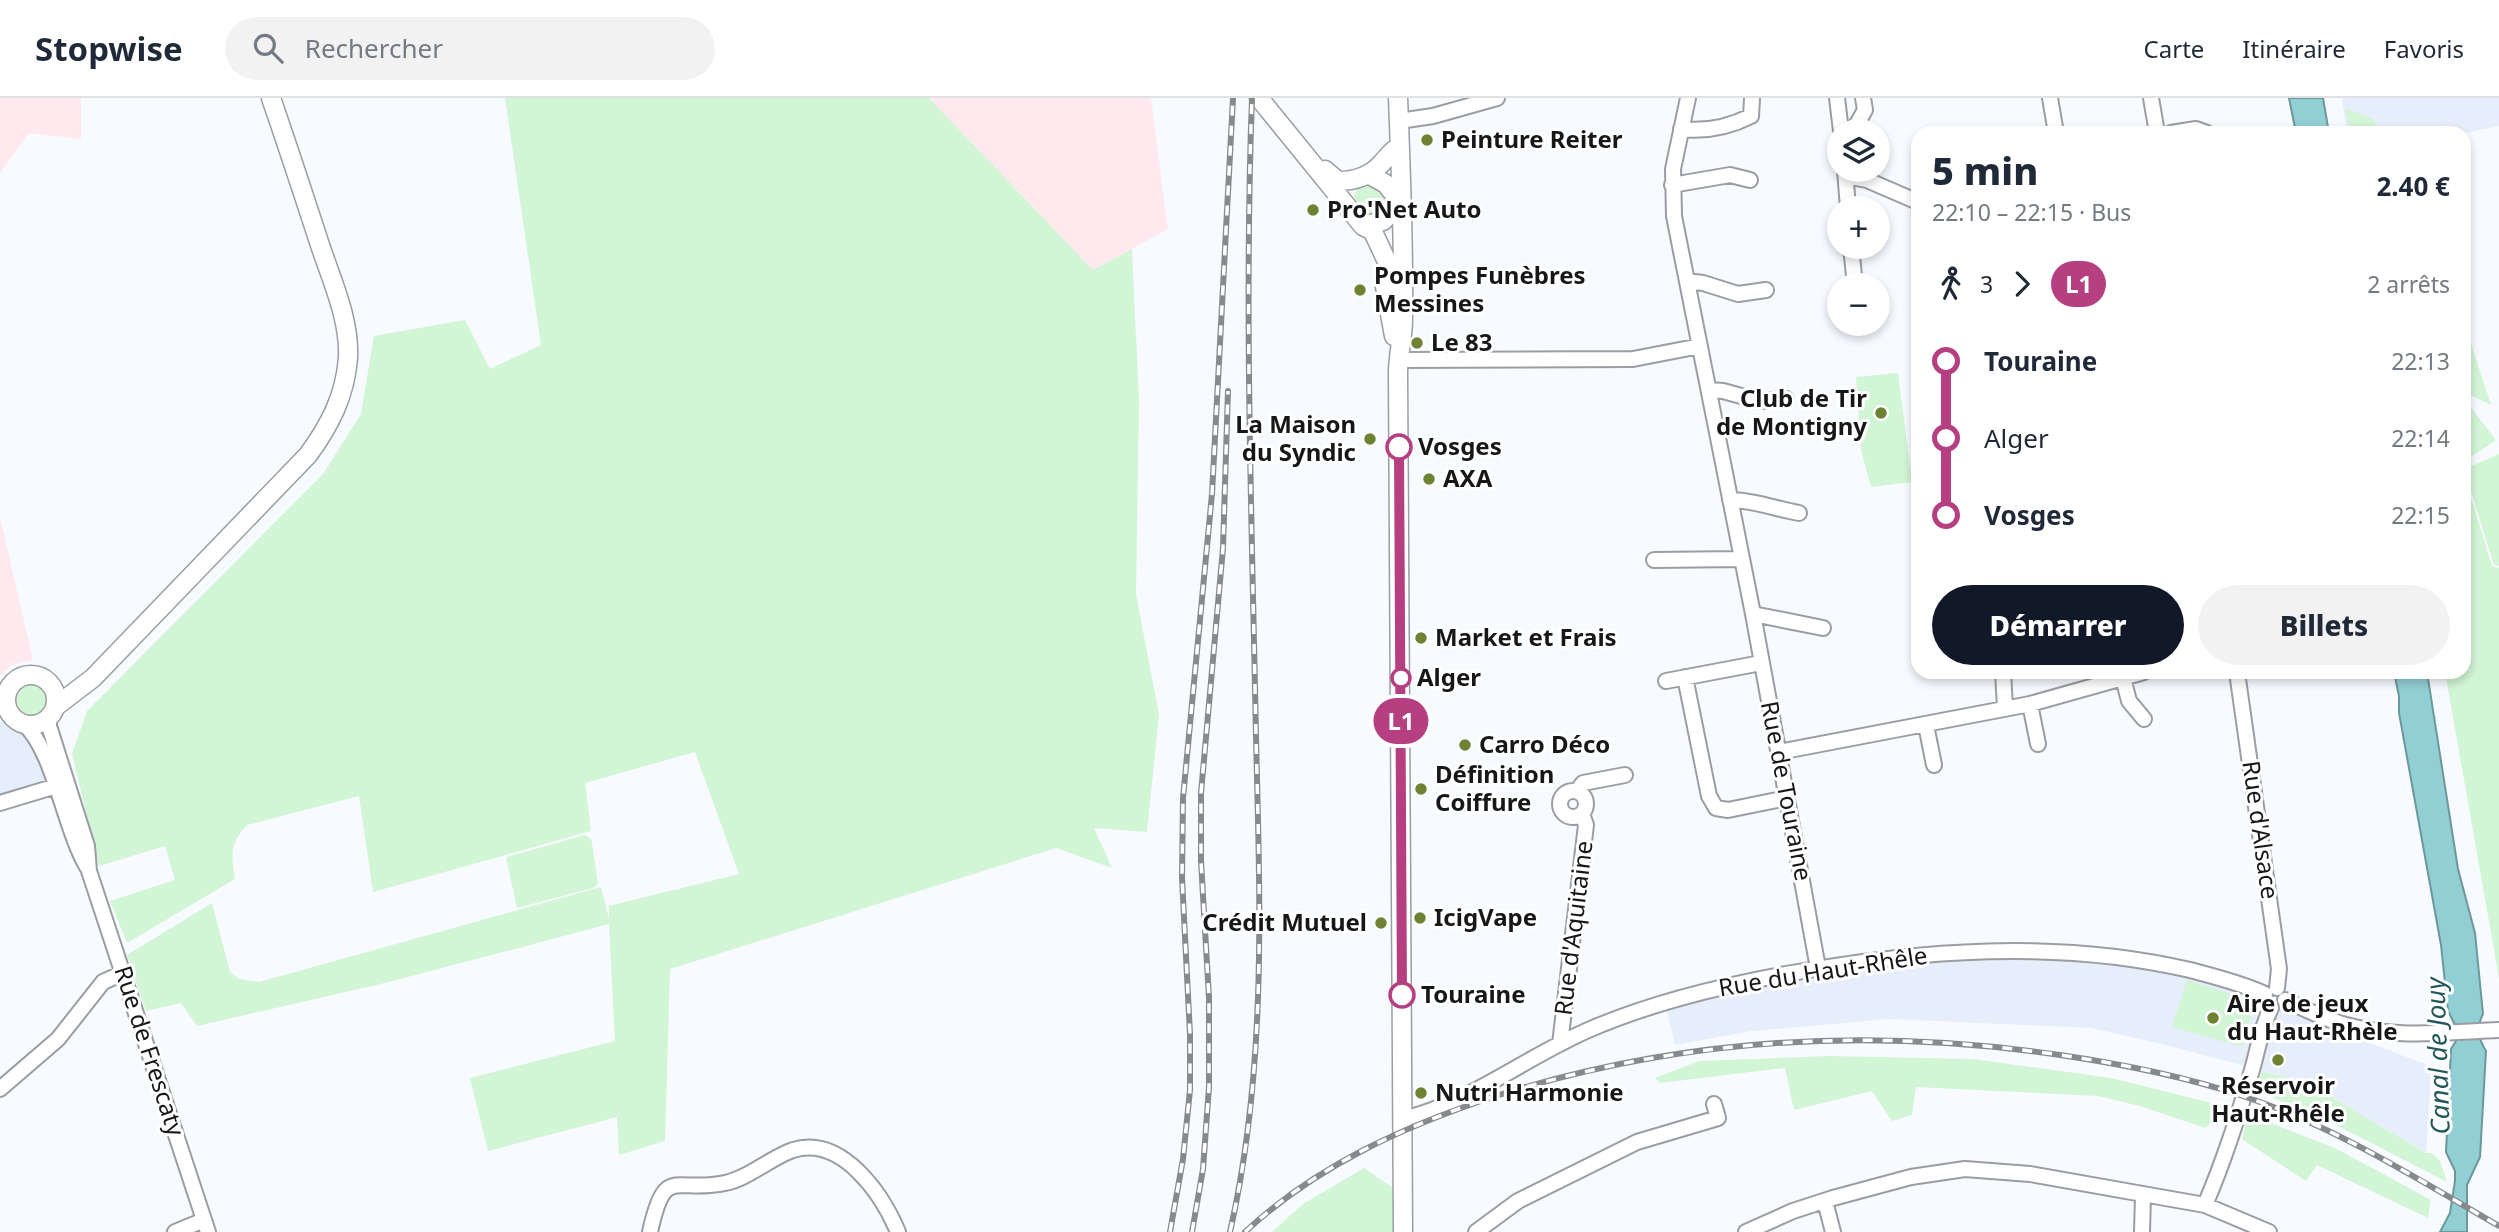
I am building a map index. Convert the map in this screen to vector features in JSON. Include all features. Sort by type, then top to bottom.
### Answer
[{"type":"main road","points":[[52,712],[55,693],[47,681],[40,677],[25,676],[18,679],[4,693],[12,716],[39,723],[52,712],[71,692],[93,678],[118,649],[308,455],[325,432],[337,408],[345,382],[348,356],[343,317],[271,98]]},
{"type":"main road","points":[[1259,98],[1355,215],[1373,231],[1396,286],[1403,324]]},
{"type":"main road","points":[[1398,98],[1403,324],[1398,360],[1403,1232]]},
{"type":"main road","points":[[1299,146],[1338,181],[1364,177],[1384,168],[1399,135]]},
{"type":"main road","points":[[1364,177],[1385,184],[1401,203]]},
{"type":"main road","points":[[1364,177],[1353,191],[1355,215],[1384,281],[1398,360]]},
{"type":"main road","points":[[1355,215],[1383,221],[1401,203]]},
{"type":"main road","points":[[47,681],[71,680],[90,671],[118,649]]},
{"type":"street","points":[[1399,135],[1433,116],[1497,98]]},
{"type":"street","name":"Rue de Touraine","points":[[1688,98],[1672,185],[1674,216],[1753,614],[1818,968]]},
{"type":"street","points":[[1837,98],[1839,119]]},
{"type":"street","points":[[1860,119],[1865,110],[1863,98]]},
{"type":"street","points":[[2050,98],[2055,126]]},
{"type":"street","points":[[2151,98],[2156,126]]},
{"type":"street","points":[[1681,129],[1699,131],[1734,125],[1751,116],[1752,99]]},
{"type":"street","points":[[1672,185],[1730,175],[1749,180]]},
{"type":"street","points":[[1870,182],[1911,199]]},
{"type":"street","points":[[1687,281],[1703,282],[1738,294],[1766,290]]},
{"type":"street","points":[[1398,360],[1633,359],[1700,346]]},
{"type":"street","points":[[1709,390],[1759,401],[1786,399]]},
{"type":"street","points":[[1730,500],[1745,500],[1799,513]]},
{"type":"street","points":[[1654,560],[1741,559]]},
{"type":"street","points":[[1753,614],[1823,628]]},
{"type":"street","points":[[1665,681],[1761,663]]},
{"type":"street","points":[[1685,677],[1709,796],[1716,808],[1728,810],[1787,798]]},
{"type":"street","points":[[2003,679],[2005,708]]},
{"type":"street","points":[[1779,752],[2030,704],[2119,679]]},
{"type":"street","points":[[2123,679],[2129,701],[2144,719]]},
{"type":"street","name":"Rue d'Alsace","points":[[2238,679],[2279,969],[2275,998]]},
{"type":"street","points":[[2030,704],[2038,744]]},
{"type":"street","name":"Rue de Frescaty","points":[[52,712],[49,726],[76,849],[89,871],[206,1226]]},
{"type":"street","name":"Rue de Frescaty","points":[[12,716],[32,731],[61,785]]},
{"type":"street","points":[[1926,725],[1934,765]]},
{"type":"street","points":[[1577,791],[1583,783],[1625,775]]},
{"type":"street","points":[[0,803],[61,785]]},
{"type":"street","name":"Rue d'Aquitaine","points":[[1577,791],[1586,800],[1586,808],[1582,814],[1575,817],[1567,815],[1560,805],[1566,793],[1577,791]]},
{"type":"street","name":"Rue d'Aquitaine","points":[[1560,1044],[1586,825],[1582,814]]},
{"type":"street","name":"Rue du Haut-Rhêle","points":[[1403,1119],[1452,1103],[1560,1044],[1616,1019],[1713,989],[1818,968],[1886,958],[1956,952],[2082,953],[2168,965],[2233,981],[2348,1026],[2396,1033],[2494,1031]]},
{"type":"street","points":[[0,1089],[58,1039],[103,982],[123,973]]},
{"type":"street","points":[[2205,1205],[2225,1155],[2253,1066],[2262,1025],[2275,998]]},
{"type":"street","points":[[1476,1232],[1518,1201],[1637,1142],[1718,1118],[1714,1104]]},
{"type":"street","points":[[650,1232],[658,1200],[664,1190],[673,1185],[726,1183],[794,1150],[810,1148],[827,1151],[842,1159],[866,1178],[898,1232]]},
{"type":"street","points":[[1746,1232],[1793,1211],[1825,1201],[1911,1177],[1965,1169],[2030,1174],[2205,1205],[2269,1232]]},
{"type":"street","points":[[2141,1232],[2143,1195]]},
{"type":"street","points":[[1825,1201],[1833,1232]]},
{"type":"street","points":[[175,1232],[206,1226]]},
{"type":"shaded area","points":[[0,98],[81,98],[81,139],[29,133],[0,173]]},
{"type":"shaded area","points":[[929,98],[1151,98],[1168,229],[1093,270]]},
{"type":"shaded area","points":[[2342,98],[2499,98],[2499,126],[2471,132],[2471,126],[2346,126]]},
{"type":"shaded area","points":[[0,517],[33,660],[12,665],[0,675]]},
{"type":"shaded area","points":[[44,721],[67,783],[0,803],[0,722],[32,725]]},
{"type":"shaded area","points":[[1956,952],[2168,965],[2265,1000],[2267,1005],[2277,1008],[2282,1005],[2348,1026],[2349,1035],[2425,1064],[2431,1071],[2426,1153],[2333,1098],[2324,1087],[2092,1028],[1890,1019],[1751,1031],[1675,1045],[1665,1003],[1725,985]]},
{"type":"green space","points":[[505,98],[929,98],[1093,270],[1132,249],[1139,401],[1136,594],[1159,715],[1147,832],[1094,828],[1112,868],[1056,848],[670,969],[665,1141],[619,1155],[617,1117],[488,1151],[470,1078],[615,1041],[609,924],[389,982],[197,1026],[181,1003],[146,1011],[127,955],[212,903],[230,972],[239,979],[259,982],[601,887],[609,919],[609,906],[739,874],[695,752],[585,783],[591,831],[373,892],[359,796],[247,825],[234,844],[235,879],[127,943],[110,901],[175,880],[165,846],[99,866],[72,754],[87,711],[323,474],[361,414],[374,336],[465,320],[490,369],[541,345]]},
{"type":"green space","points":[[2345,108],[2374,119],[2376,126],[2349,126]]},
{"type":"green space","points":[[1375,184],[1388,198],[1387,210],[1368,218],[1353,196],[1359,187]]},
{"type":"green space","points":[[2471,344],[2491,405],[2471,395]]},
{"type":"green space","name":"Club de Tir de Montigny","points":[[1898,373],[1911,482],[1871,487],[1861,450],[1856,377]]},
{"type":"green space","points":[[2471,408],[2496,440],[2471,457]]},
{"type":"green space","points":[[2499,454],[2499,566],[2494,565],[2471,491],[2471,466]]},
{"type":"green space","points":[[2471,498],[2492,566],[2499,568],[2499,978],[2446,679],[2471,679]]},
{"type":"green space","points":[[32,683],[43,688],[48,699],[43,710],[32,715],[21,710],[16,699],[21,688]]},
{"type":"green space","points":[[585,835],[591,839],[598,884],[593,888],[517,908],[506,857]]},
{"type":"green space","name":"Aire de jeux du Haut-Rhèle","points":[[2187,980],[2248,999],[2253,1008],[2243,1047],[2172,1027]]},
{"type":"green space","points":[[1829,1056],[1973,1059],[2111,1078],[2227,1107],[2205,1128],[2140,1106],[2098,1096],[1916,1087],[1912,1115],[1892,1121],[1872,1091],[1794,1110],[1785,1068],[1660,1083],[1655,1078],[1699,1061]]},
{"type":"green space","points":[[2262,1071],[2324,1087],[2333,1098],[2426,1153],[2432,1153],[2440,1161],[2447,1182],[2344,1129],[2256,1090]]},
{"type":"green space","points":[[2248,1114],[2337,1149],[2431,1200],[2428,1218],[2317,1165],[2306,1181],[2242,1139]]},
{"type":"green space","points":[[1364,1168],[1396,1190],[1393,1232],[1272,1232],[1303,1204]]},
{"type":"water","points":[[2289,98],[2323,98],[2328,126],[2295,126]]},
{"type":"water","points":[[2395,679],[2428,679],[2458,869],[2475,933],[2483,1014],[2479,1033],[2486,1051],[2480,1157],[2467,1185],[2467,1232],[2440,1232],[2450,1213],[2455,1181],[2455,1171],[2446,1152],[2451,1049],[2456,1041],[2455,1025],[2448,1011],[2441,945],[2399,713]]},
{"type":"railway","points":[[1170,1232],[1183,1159],[1190,1090],[1190,1034],[1182,878],[1183,798],[1212,494],[1233,98]]},
{"type":"railway","points":[[1230,1232],[1250,1109],[1258,986],[1259,861],[1249,338],[1252,98]]},
{"type":"railway","points":[[1192,1232],[1203,1169],[1209,1087],[1209,998],[1201,861],[1201,793],[1223,548],[1228,391]]},
{"type":"railway","points":[[1245,1232],[1301,1187],[1363,1150],[1428,1121],[1496,1096],[1565,1076],[1635,1061],[1705,1050],[1847,1040],[1989,1046],[2106,1062],[2198,1082],[2310,1122],[2374,1154],[2499,1226]]},
{"type":"bus line","name":"L1","points":[[1399,447],[1402,995]]},
{"type":"place","name":"Peinture Reiter","points":[[1427,140]]},
{"type":"place","name":"Pro'Net Auto","points":[[1313,210]]},
{"type":"place","name":"Pompes Funèbres Messines","points":[[1360,290]]},
{"type":"place","name":"Le 83","points":[[1417,343]]},
{"type":"place","name":"Club de Tir de Montigny","points":[[1881,413]]},
{"type":"place","name":"La Maison du Syndic","points":[[1370,439]]},
{"type":"place","name":"Vosges","points":[[1399,447]]},
{"type":"place","name":"AXA","points":[[1429,479]]},
{"type":"place","name":"Market et Frais","points":[[1421,638]]},
{"type":"place","name":"Alger","points":[[1401,678]]},
{"type":"place","name":"Carro Déco","points":[[1465,745]]},
{"type":"place","name":"Définition Coiffure","points":[[1421,789]]},
{"type":"place","name":"IcigVape","points":[[1420,918]]},
{"type":"place","name":"Crédit Mutuel","points":[[1381,923]]},
{"type":"place","name":"Touraine","points":[[1402,995]]},
{"type":"place","name":"Aire de jeux du Haut-Rhèle","points":[[2213,1018]]},
{"type":"place","name":"Réservoir Haut-Rhêle","points":[[2278,1060]]},
{"type":"place","name":"Nutri Harmonie","points":[[1421,1093]]},
{"type":"water label","name":"Canal de Jouy","points":[[2438,1056]]}]
